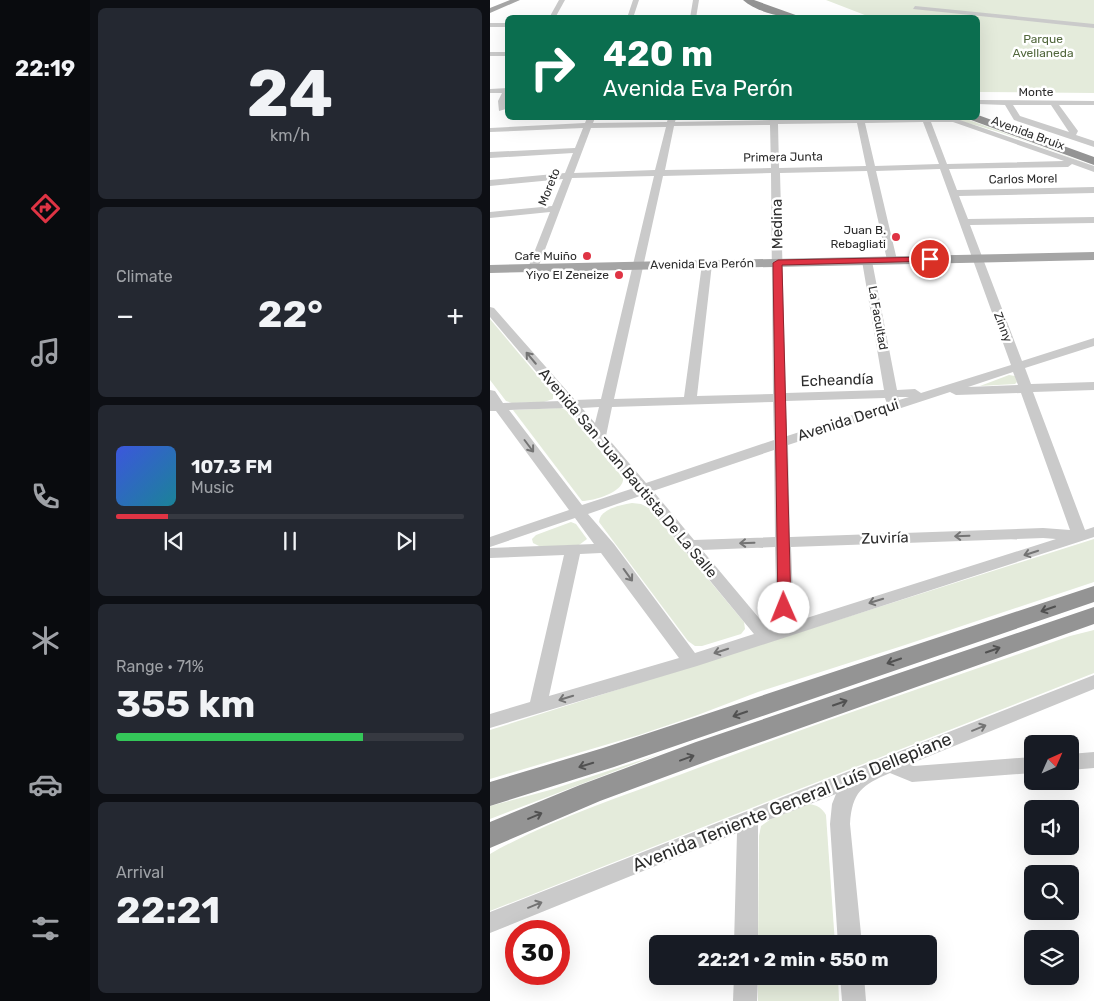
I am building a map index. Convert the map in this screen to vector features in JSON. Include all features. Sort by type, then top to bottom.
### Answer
[{"type":"highway","points":[[747,0],[790,15]]},
{"type":"highway","points":[[736,3],[758,15]]},
{"type":"highway","points":[[980,110],[1094,151]]},
{"type":"highway","points":[[980,120],[1094,161]]},
{"type":"highway","points":[[490,794],[604,759],[1094,594]]},
{"type":"highway","points":[[490,835],[590,793],[688,757],[1094,616]]},
{"type":"highway","points":[[1065,626],[1094,621]]},
{"type":"main road","points":[[490,11],[516,0]]},
{"type":"main road","name":"Avenida Eva Perón","points":[[490,269],[1094,256]]},
{"type":"street","points":[[554,15],[562,0]]},
{"type":"street","points":[[631,15],[636,0]]},
{"type":"street","points":[[694,15],[696,0]]},
{"type":"street","points":[[915,8],[1094,26]]},
{"type":"street","points":[[490,25],[505,25]]},
{"type":"street","points":[[490,54],[505,54]]},
{"type":"street","points":[[490,92],[505,91]]},
{"type":"street","points":[[502,109],[502,100],[505,95]]},
{"type":"street","name":"Monte","points":[[980,102],[1094,103]]},
{"type":"street","points":[[1008,103],[1018,118],[1094,144]]},
{"type":"street","points":[[1054,103],[1074,131],[1069,136]]},
{"type":"street","points":[[490,130],[590,121],[672,120],[599,436]]},
{"type":"street","name":"Medina","points":[[774,120],[786,630]]},
{"type":"street","points":[[860,120],[892,260]]},
{"type":"street","name":"Zinny","points":[[927,120],[1018,366],[1087,534]]},
{"type":"street","name":"Avenida Bruix","points":[[954,120],[1094,170]]},
{"type":"street","name":"Moreto","points":[[533,268],[590,121]]},
{"type":"street","points":[[490,155],[578,150]]},
{"type":"street","name":"Primera Junta","points":[[490,183],[659,173],[1077,164]]},
{"type":"street","name":"Carlos Morel","points":[[953,193],[1094,190]]},
{"type":"street","points":[[490,215],[555,209]]},
{"type":"street","points":[[964,222],[1094,220]]},
{"type":"street","name":"La Facultad","points":[[867,261],[893,400]]},
{"type":"street","points":[[690,400],[707,264]]},
{"type":"street","name":"Avenida San Juan Bautista De La Salle","points":[[490,310],[644,489],[766,636]]},
{"type":"street","name":"Avenida Derqui","points":[[490,542],[782,442],[893,400],[934,392],[1094,342]]},
{"type":"street","points":[[934,392],[1094,386]]},
{"type":"street","points":[[490,394],[495,407],[608,548],[691,661]]},
{"type":"street","name":"Echeandía","points":[[495,407],[781,398],[893,400]]},
{"type":"street","points":[[519,532],[532,552]]},
{"type":"street","name":"Zuviría","points":[[690,545],[1043,533],[1087,534]]},
{"type":"street","points":[[490,721],[691,661],[1087,534]]},
{"type":"street","points":[[490,553],[608,548]]},
{"type":"street","points":[[538,706],[573,550]]},
{"type":"street","name":"Avenida Teniente General Luís Dellepiane","points":[[490,923],[748,819],[864,776],[1094,682]]},
{"type":"street","points":[[1079,761],[1094,760]]},
{"type":"street","points":[[890,764],[912,774],[1024,766]]},
{"type":"street","points":[[849,935],[840,824],[841,804],[849,789],[864,776]]},
{"type":"street","points":[[746,935],[748,819]]},
{"type":"street","points":[[745,1001],[746,985]]},
{"type":"street","points":[[853,985],[854,1001]]},
{"type":"green space","name":"Parque Avellaneda","points":[[826,0],[1094,0],[1094,93],[980,92],[980,15],[865,15]]},
{"type":"green space","points":[[952,120],[969,120],[1094,166],[1017,138]]},
{"type":"green space","points":[[490,319],[553,394],[553,399],[544,402],[512,403],[506,401],[490,380]]},
{"type":"green space","points":[[1009,375],[1015,376],[1017,382],[1015,384],[980,386]]},
{"type":"green space","points":[[561,408],[566,410],[623,478],[619,488],[607,495],[582,501],[513,410]]},
{"type":"green space","points":[[632,503],[641,504],[649,508],[744,622],[745,629],[741,634],[702,646],[695,646],[688,641],[599,522],[600,518],[607,511],[617,506]]},
{"type":"green space","points":[[571,522],[576,524],[587,539],[579,545],[541,547],[533,543],[532,539],[536,535]]},
{"type":"green space","points":[[1094,539],[1094,582],[758,692],[639,735],[490,779],[490,730]]},
{"type":"green space","points":[[1094,630],[1094,673],[490,911],[490,854],[535,831],[559,820],[778,738],[1070,636]]},
{"type":"green space","points":[[660,754],[490,819],[490,806],[550,790]]},
{"type":"green space","points":[[809,804],[819,807],[826,815],[834,935],[758,935],[759,836],[761,826],[771,819]]},
{"type":"green space","points":[[758,985],[838,985],[839,1001],[758,1001]]},
{"type":"place","name":"Juan B. Rebagliati","points":[[896,237]]},
{"type":"place","name":"Cafe Muiño","points":[[587,256]]},
{"type":"place","name":"Yiyo El Zeneize","points":[[619,275]]},
{"type":"route","points":[[784,608],[778,263],[930,259]]}]
